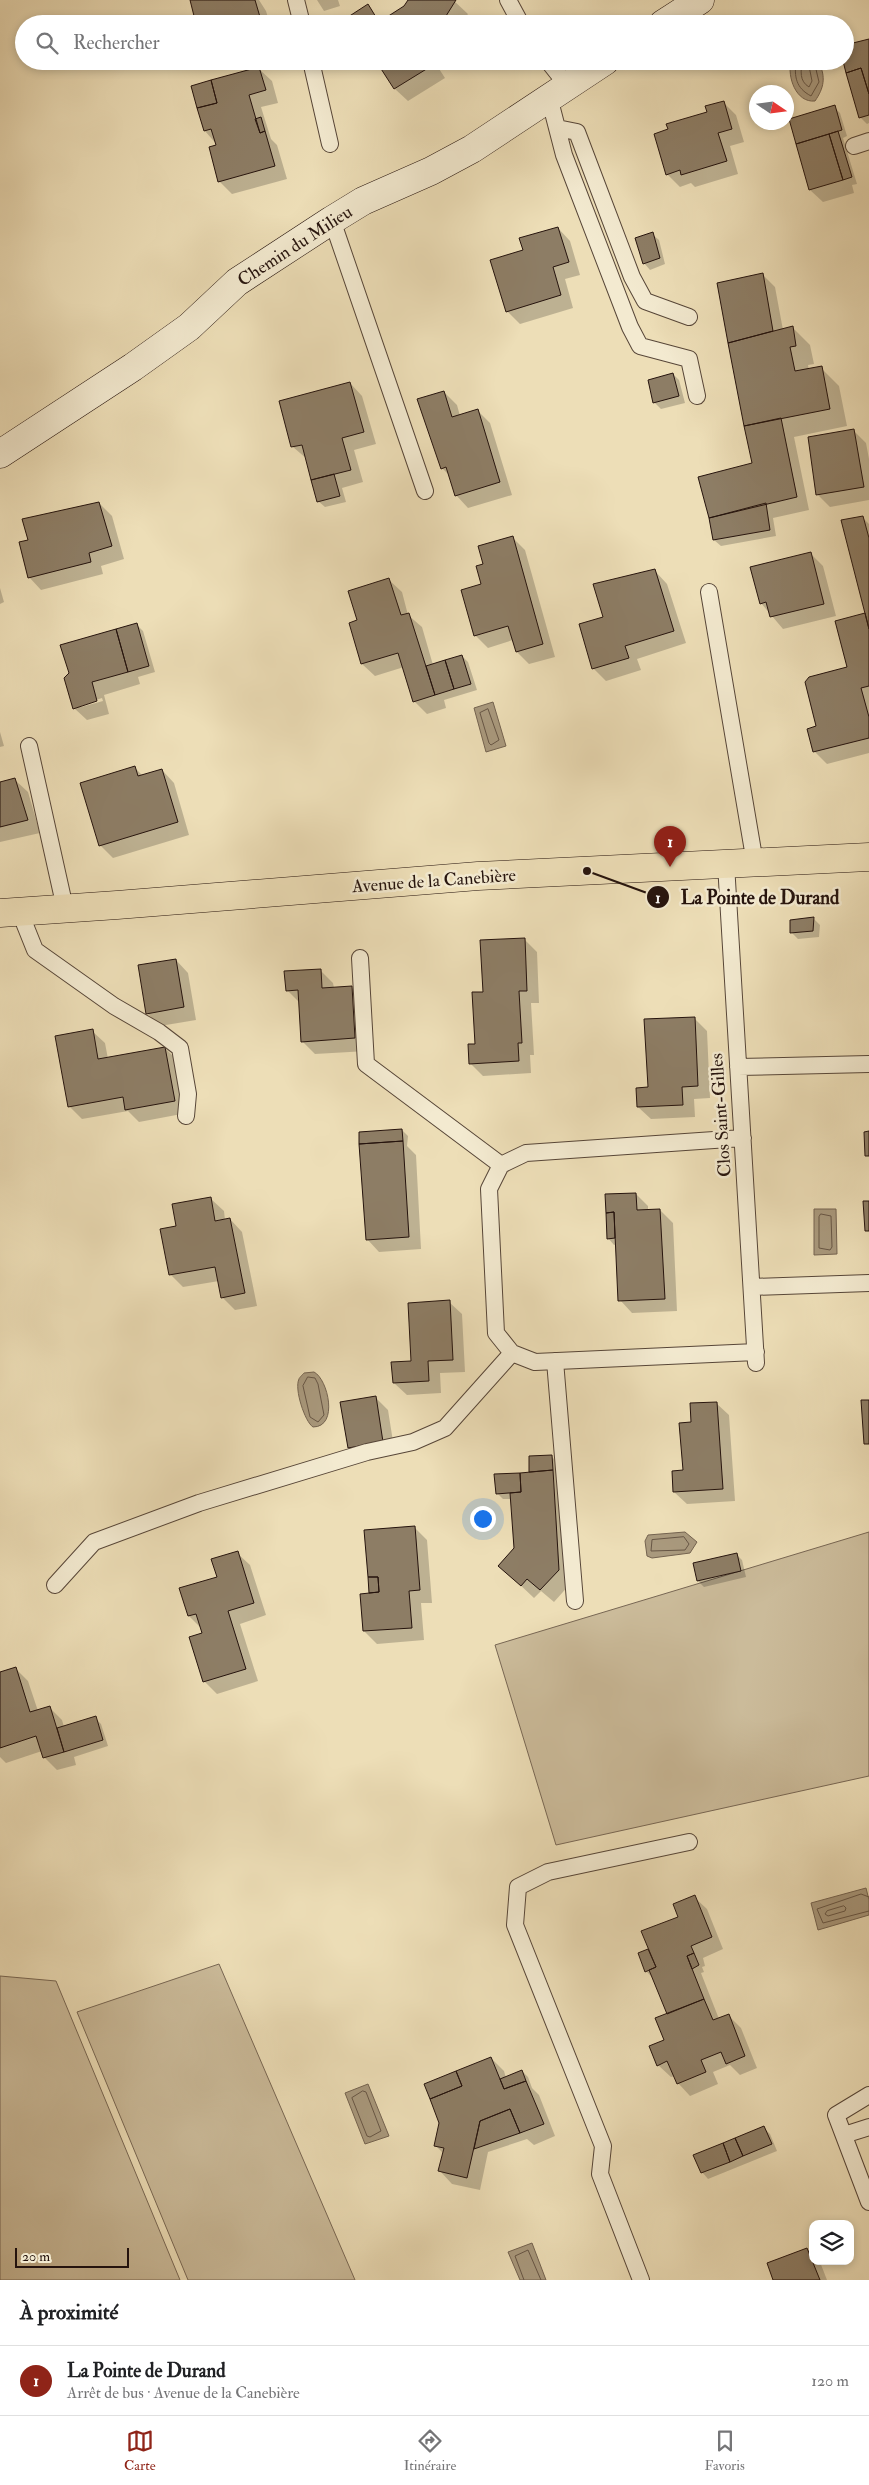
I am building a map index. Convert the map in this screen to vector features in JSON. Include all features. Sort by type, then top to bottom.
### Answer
[{"type":"main road","name":"Avenue de la Canebière","points":[[10,911],[478,876],[869,857]]},
{"type":"street","points":[[677,15],[700,0]]},
{"type":"street","name":"Chemin du Milieu","points":[[0,454],[133,367],[188,326],[237,282],[332,220],[363,201],[432,171],[472,149],[591,70]]},
{"type":"lane","points":[[296,0],[300,15]]},
{"type":"lane","points":[[508,0],[516,15]]},
{"type":"lane","points":[[313,70],[330,144]]},
{"type":"lane","points":[[551,70],[558,91],[557,128],[564,155],[630,327],[640,346],[689,359],[697,396]]},
{"type":"lane","points":[[557,128],[577,132],[632,277],[645,301],[689,317]]},
{"type":"lane","points":[[332,220],[425,491]]},
{"type":"lane","points":[[709,592],[755,863]]},
{"type":"lane","points":[[28,746],[65,908]]},
{"type":"lane","name":"Clos Saint-Gilles","points":[[555,1361],[756,1358],[726,864]]},
{"type":"lane","points":[[10,911],[35,950],[114,1006],[158,1032],[180,1048],[188,1094],[186,1116]]},
{"type":"lane","points":[[360,958],[366,1064],[501,1165]]},
{"type":"lane","points":[[738,1067],[869,1064]]},
{"type":"lane","points":[[574,1601],[555,1361],[535,1362],[512,1353],[496,1333],[489,1189],[501,1165],[526,1153],[743,1138]]},
{"type":"lane","points":[[752,1288],[869,1284]]},
{"type":"lane","points":[[55,1585],[94,1542],[199,1502],[367,1452],[413,1442],[445,1428],[512,1353]]},
{"type":"lane","points":[[641,2280],[600,2174],[603,2146],[515,1925],[518,1887],[548,1872],[689,1842]]},
{"type":"lane","points":[[869,2095],[836,2116],[869,2202]]},
{"type":"lane","points":[[844,2135],[869,2127]]},
{"type":"shaded area","points":[[869,1532],[869,1776],[556,1845],[495,1645]]},
{"type":"shaded area","points":[[219,1964],[355,2280],[188,2280],[77,2012]]},
{"type":"shaded area","points":[[0,1976],[56,1981],[180,2280],[0,2280]]},
{"type":"water","points":[[790,70],[822,70],[823,73],[823,82],[815,101],[808,101],[803,98],[794,88]]},
{"type":"water","points":[[493,702],[506,746],[486,752],[474,708]]},
{"type":"water","points":[[814,1209],[836,1209],[837,1254],[814,1255]]},
{"type":"water","points":[[314,1372],[319,1376],[327,1392],[328,1411],[326,1419],[321,1425],[313,1427],[301,1405],[298,1384],[299,1378],[304,1373]]},
{"type":"water","points":[[685,1532],[697,1542],[690,1553],[652,1558],[647,1556],[645,1541],[648,1535]]},
{"type":"water","points":[[866,1888],[869,1900],[869,1915],[818,1930],[811,1903]]},
{"type":"water","points":[[368,2084],[389,2136],[365,2144],[345,2093]]},
{"type":"water","points":[[532,2243],[546,2280],[520,2280],[508,2252]]},
{"type":"building","points":[[190,0],[255,0],[259,15],[194,15]]},
{"type":"building","points":[[408,0],[456,0],[447,15],[390,15],[404,6]]},
{"type":"building","points":[[368,4],[375,15],[351,15]]},
{"type":"building","points":[[869,39],[869,94],[861,68],[846,73],[845,70],[854,70],[854,43]]},
{"type":"building","points":[[861,68],[869,94],[869,115],[859,118],[846,73]]},
{"type":"building","points":[[248,70],[260,70],[266,90],[249,95],[260,133],[265,131],[275,166],[218,182],[209,147],[216,145],[211,129],[204,131],[197,108],[217,103],[211,80]]},
{"type":"building","points":[[382,70],[425,70],[394,89]]},
{"type":"building","points":[[211,80],[217,103],[197,108],[191,86]]},
{"type":"building","points":[[724,101],[732,129],[718,133],[727,161],[681,175],[680,170],[666,175],[654,134],[668,129],[666,124],[707,112],[705,106]]},
{"type":"building","points":[[835,105],[842,130],[796,144],[792,130],[794,130],[794,117]]},
{"type":"building","points":[[261,117],[265,131],[260,133],[255,119]]},
{"type":"building","points":[[838,131],[852,177],[843,180],[829,134]]},
{"type":"building","points":[[829,134],[843,180],[809,190],[796,144]]},
{"type":"building","points":[[558,227],[569,262],[553,267],[561,295],[506,312],[490,260],[523,250],[519,238]]},
{"type":"building","points":[[653,232],[660,258],[643,264],[635,238]]},
{"type":"building","points":[[763,273],[773,331],[728,343],[717,283]]},
{"type":"building","points":[[793,326],[796,346],[790,347],[795,371],[822,366],[830,409],[744,426],[728,343]]},
{"type":"building","points":[[673,373],[679,396],[653,403],[648,380]]},
{"type":"building","points":[[350,382],[364,432],[342,438],[351,470],[311,480],[302,445],[291,447],[279,401]]},
{"type":"building","points":[[444,391],[452,417],[478,409],[500,482],[455,496],[446,467],[441,469],[417,399]]},
{"type":"building","points":[[781,418],[797,497],[709,518],[698,477],[752,463],[744,426]]},
{"type":"building","points":[[854,429],[864,487],[816,495],[808,437]]},
{"type":"building","points":[[334,474],[340,496],[317,502],[311,480]]},
{"type":"building","points":[[99,502],[112,546],[89,553],[91,562],[28,578],[19,542],[28,540],[22,519]]},
{"type":"building","points":[[766,503],[770,530],[713,540],[709,518]]},
{"type":"building","points":[[863,516],[869,538],[869,629],[841,520]]},
{"type":"building","points":[[513,536],[543,644],[516,652],[508,626],[474,636],[461,590],[481,584],[476,566],[483,564],[478,546]]},
{"type":"building","points":[[811,552],[824,604],[770,617],[766,602],[760,604],[750,567]]},
{"type":"building","points":[[655,569],[674,631],[625,646],[629,658],[592,669],[579,624],[603,617],[593,584]]},
{"type":"building","points":[[389,578],[401,615],[409,613],[435,695],[413,702],[398,653],[361,664],[349,623],[357,620],[348,591]]},
{"type":"building","points":[[865,613],[869,629],[869,686],[861,688],[869,717],[869,738],[813,752],[807,729],[816,726],[805,682],[809,677],[847,667],[835,621]]},
{"type":"building","points":[[137,623],[149,666],[128,672],[116,629]]},
{"type":"building","points":[[116,629],[128,672],[92,682],[97,701],[73,709],[64,678],[69,673],[60,645]]},
{"type":"building","points":[[462,655],[471,684],[454,689],[445,660]]},
{"type":"building","points":[[445,660],[454,689],[435,695],[426,666]]},
{"type":"building","points":[[135,766],[138,776],[162,769],[178,822],[99,846],[80,783]]},
{"type":"building","points":[[15,778],[28,820],[0,827],[0,782]]},
{"type":"building","points":[[814,917],[813,931],[790,933],[790,920]]},
{"type":"building","points":[[525,938],[527,991],[519,991],[522,1043],[518,1043],[519,1061],[469,1064],[468,1044],[475,1044],[472,992],[483,992],[480,940]]},
{"type":"building","points":[[176,959],[184,1007],[146,1014],[138,965]]},
{"type":"building","points":[[321,969],[322,988],[352,986],[355,1038],[301,1042],[298,990],[286,991],[284,971]]},
{"type":"building","points":[[695,1017],[698,1086],[682,1087],[683,1105],[637,1107],[636,1088],[648,1087],[644,1019]]},
{"type":"building","points":[[93,1029],[98,1059],[165,1047],[175,1101],[125,1110],[123,1097],[68,1107],[55,1036]]},
{"type":"building","points":[[402,1129],[403,1141],[359,1144],[359,1132]]},
{"type":"building","points":[[869,1131],[869,1156],[865,1156],[864,1132]]},
{"type":"building","points":[[403,1141],[409,1237],[366,1240],[359,1144]]},
{"type":"building","points":[[636,1193],[637,1210],[660,1209],[665,1299],[618,1301],[614,1212],[606,1213],[605,1194]]},
{"type":"building","points":[[211,1197],[215,1221],[230,1218],[245,1293],[221,1298],[215,1267],[169,1275],[160,1229],[176,1226],[172,1204]]},
{"type":"building","points":[[863,1201],[869,1201],[869,1231],[865,1231]]},
{"type":"building","points":[[614,1212],[615,1238],[607,1239],[606,1213]]},
{"type":"building","points":[[450,1300],[453,1360],[428,1361],[429,1381],[393,1383],[391,1362],[411,1361],[408,1303]]},
{"type":"building","points":[[376,1396],[383,1442],[348,1448],[340,1402]]},
{"type":"building","points":[[861,1400],[869,1400],[869,1444],[864,1444]]},
{"type":"building","points":[[717,1402],[723,1489],[673,1492],[672,1471],[683,1470],[679,1423],[691,1422],[690,1403]]},
{"type":"building","points":[[552,1455],[553,1470],[529,1472],[529,1456]]},
{"type":"building","points":[[553,1470],[559,1570],[540,1590],[527,1579],[521,1586],[498,1566],[514,1548],[510,1493],[521,1492],[520,1473]]},
{"type":"building","points":[[520,1473],[521,1492],[496,1494],[494,1474]]},
{"type":"building","points":[[415,1526],[420,1590],[409,1591],[412,1628],[363,1631],[360,1594],[379,1592],[378,1577],[368,1577],[364,1530]]},
{"type":"building","points":[[238,1551],[254,1603],[228,1611],[246,1669],[203,1682],[189,1637],[202,1633],[196,1614],[188,1616],[179,1588],[217,1577],[211,1559]]},
{"type":"building","points":[[737,1553],[741,1571],[697,1581],[693,1563]]},
{"type":"building","points":[[368,1577],[378,1577],[379,1592],[369,1593]]},
{"type":"building","points":[[16,1667],[30,1712],[50,1706],[64,1752],[43,1758],[36,1736],[0,1748],[0,1672]]},
{"type":"building","points":[[96,1716],[103,1740],[64,1752],[57,1728]]},
{"type":"building","points":[[695,1895],[712,1937],[691,1946],[694,1953],[687,1956],[704,1999],[667,2014],[649,1970],[656,1967],[641,1931],[678,1917],[673,1904]]},
{"type":"building","points":[[648,1949],[656,1967],[645,1972],[638,1953]]},
{"type":"building","points":[[694,1953],[699,1965],[692,1969],[687,1956]]},
{"type":"building","points":[[704,1999],[713,2020],[729,2014],[745,2056],[726,2064],[721,2052],[701,2060],[706,2072],[677,2084],[667,2061],[657,2066],[649,2046],[664,2040],[655,2018]]},
{"type":"building","points":[[491,2057],[504,2089],[526,2081],[544,2124],[520,2133],[510,2109],[480,2121],[467,2178],[438,2171],[444,2148],[434,2146],[439,2123],[430,2099],[462,2086],[456,2071]]},
{"type":"building","points":[[522,2070],[526,2081],[504,2089],[500,2079]]},
{"type":"building","points":[[456,2071],[462,2086],[430,2099],[424,2084]]},
{"type":"building","points":[[510,2109],[520,2133],[474,2149],[480,2121]]},
{"type":"building","points":[[764,2126],[772,2144],[743,2156],[735,2138]]},
{"type":"building","points":[[735,2138],[743,2156],[730,2162],[723,2143]]},
{"type":"building","points":[[723,2143],[730,2162],[701,2173],[693,2155]]},
{"type":"building","points":[[807,2248],[809,2265],[814,2265],[820,2280],[773,2280],[767,2263]]},
{"type":"place","name":"La Pointe de Durand","points":[[670,867]]},
{"type":"place","name":"La Pointe de Durand","points":[[587,871]]}]
